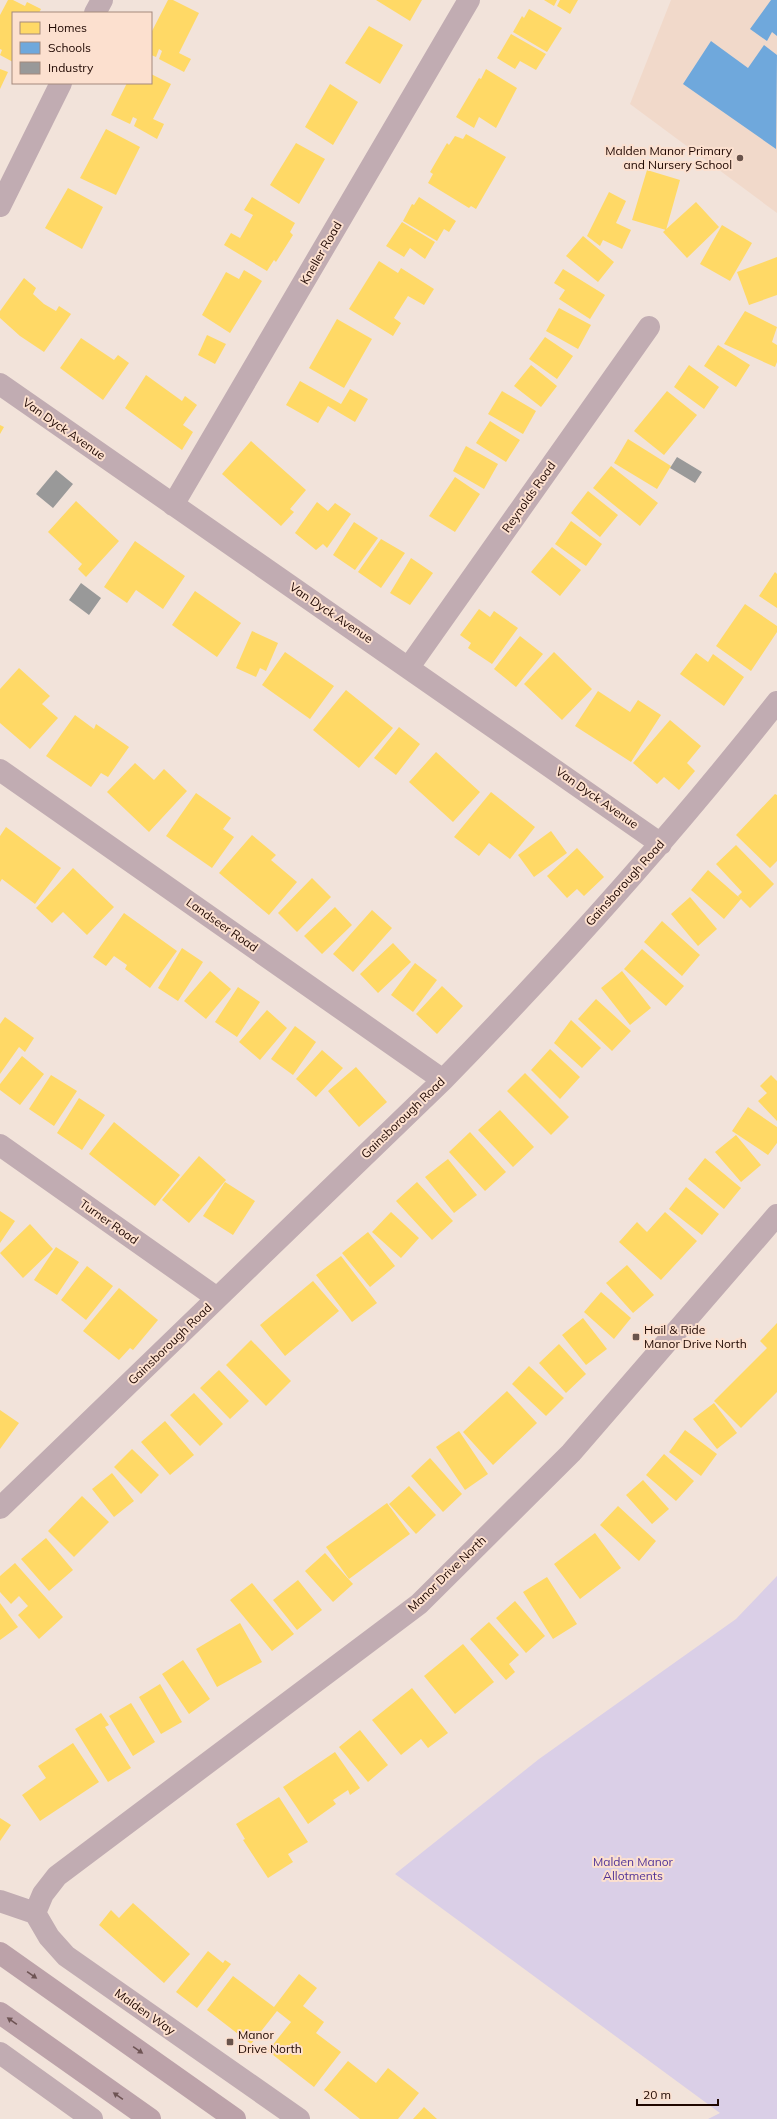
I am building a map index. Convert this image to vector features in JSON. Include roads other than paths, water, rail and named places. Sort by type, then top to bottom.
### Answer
[{"type":"highway","points":[[0,1953],[235,2119]]},
{"type":"highway","points":[[0,2013],[150,2119]]},
{"type":"street","points":[[96,12],[102,0]]},
{"type":"street","name":"Kneller Road","points":[[173,505],[469,0]]},
{"type":"street","points":[[0,206],[61,84]]},
{"type":"street","name":"Reynolds Road","points":[[409,666],[649,327]]},
{"type":"street","name":"Van Dyck Avenue","points":[[0,384],[173,505],[409,666],[661,844]]},
{"type":"street","name":"Gainsborough Road","points":[[0,1508],[443,1080],[511,1010],[661,844],[777,702]]},
{"type":"street","name":"Landseer Road","points":[[0,770],[443,1080]]},
{"type":"street","name":"Turner Road","points":[[0,1145],[217,1298]]},
{"type":"street","name":"Manor Drive North","points":[[35,1913],[43,1894],[57,1876],[419,1604],[571,1453],[777,1215]]},
{"type":"street","points":[[0,1901],[35,1913]]},
{"type":"street","name":"Malden Way","points":[[35,1913],[49,1937],[66,1956],[299,2119]]},
{"type":"street","points":[[0,2053],[92,2119]]},
{"type":"place","name":"Malden Manor Primary and Nursery School","points":[[740,158]]},
{"type":"place","name":"Hail & Ride Manor Drive North","points":[[636,1337]]},
{"type":"place","name":"Manor Drive North","points":[[230,2042]]},
{"type":"park label","name":"Malden Manor Allotments","points":[[633,1869]]}]
